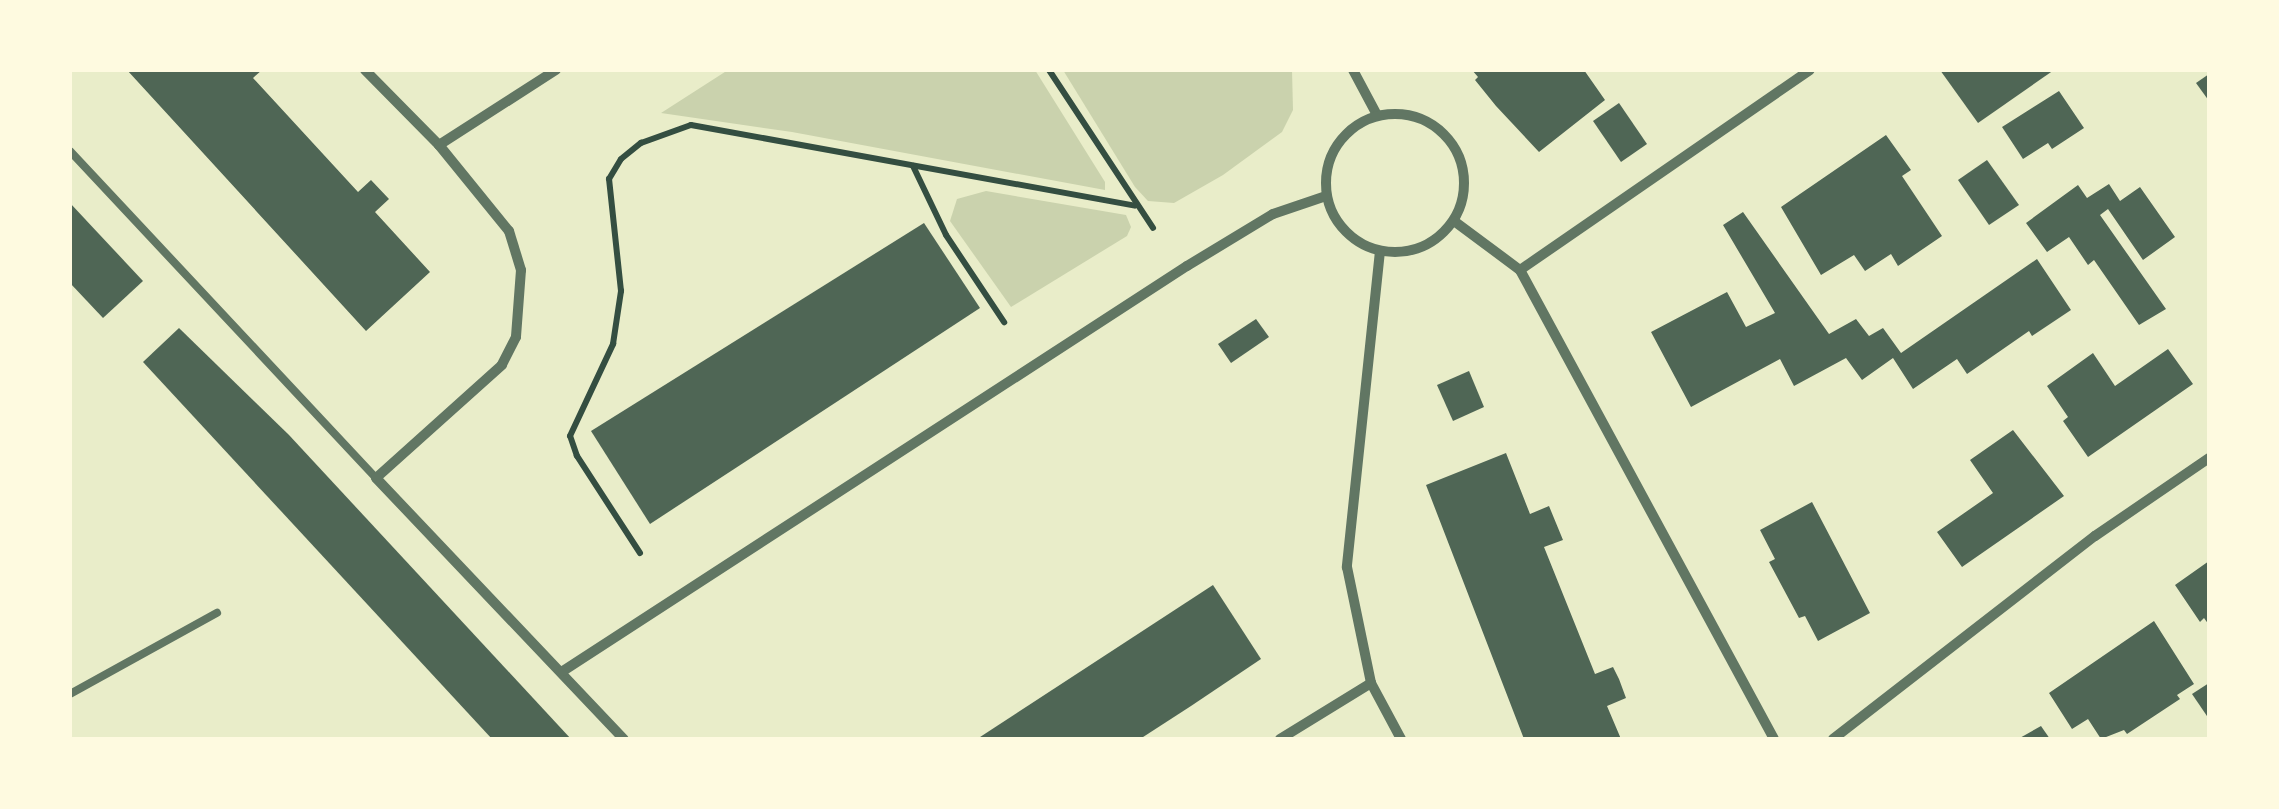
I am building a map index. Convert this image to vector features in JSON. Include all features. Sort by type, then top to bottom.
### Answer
[{"type":"street","points":[[365,70],[439,145],[510,231],[521,270],[516,337],[502,365],[376,478],[624,739]]},
{"type":"street","points":[[439,145],[556,70]]},
{"type":"street","points":[[1353,70],[1377,116]]},
{"type":"street","points":[[1520,270],[1810,70]]},
{"type":"street","points":[[1401,114],[1424,120],[1444,132],[1458,152],[1465,175],[1463,199],[1454,221],[1422,248],[1380,251],[1345,232],[1332,216],[1326,196],[1331,155],[1358,123],[1377,116],[1401,114]]},
{"type":"street","points":[[563,671],[1186,266],[1273,214],[1326,196]]},
{"type":"street","points":[[1454,221],[1520,270],[1774,739]]},
{"type":"street","points":[[1380,251],[1347,567],[1371,683],[1401,739]]},
{"type":"street","points":[[1833,739],[2095,536],[2209,458]]},
{"type":"street","points":[[1280,739],[1371,683]]},
{"type":"lane","points":[[70,151],[376,478]]},
{"type":"lane","points":[[70,694],[217,613]]},
{"type":"path","points":[[1049,70],[1134,206],[1152,228]]},
{"type":"path","points":[[640,554],[577,456],[570,436],[613,344],[622,291],[609,179],[621,159],[642,143],[691,125],[1134,206]]},
{"type":"path","points":[[912,165],[946,236],[1004,322]]},
{"type":"green space","points":[[728,70],[1035,70],[1105,182],[1105,190],[792,132],[661,113]]},
{"type":"green space","points":[[1063,70],[1292,70],[1293,110],[1282,132],[1223,175],[1174,203],[1148,201],[1135,187]]},
{"type":"green space","points":[[986,191],[1126,215],[1131,227],[1127,236],[1011,307],[950,221],[957,199]]},
{"type":"building","points":[[127,70],[262,70],[253,78],[358,192],[371,180],[389,199],[375,212],[430,272],[366,331]]},
{"type":"building","points":[[1472,70],[1584,70],[1605,100],[1539,152],[1496,106],[1475,80],[1478,77]]},
{"type":"building","points":[[1940,70],[2054,70],[1978,123]]},
{"type":"building","points":[[2209,74],[2209,101],[2196,83]]},
{"type":"building","points":[[2059,91],[2084,128],[2052,149],[2048,143],[2023,159],[2002,127]]},
{"type":"building","points":[[1619,103],[1647,144],[1621,162],[1593,121]]},
{"type":"building","points":[[1886,135],[1911,170],[1902,176],[1942,236],[1898,266],[1891,254],[1865,271],[1854,255],[1821,275],[1781,207]]},
{"type":"building","points":[[1987,160],[2019,205],[1989,225],[1958,180]]},
{"type":"building","points":[[2109,184],[2120,201],[2140,187],[2175,237],[2143,260],[2108,209],[2100,215],[2166,309],[2139,325],[2094,260],[2088,265],[2069,237],[2047,252],[2026,223],[2078,185],[2087,198]]},
{"type":"building","points":[[70,203],[143,281],[103,318],[70,283]]},
{"type":"building","points":[[1743,212],[1829,334],[1856,319],[1869,336],[1883,328],[1901,353],[2037,259],[2071,310],[2032,336],[2029,331],[1967,374],[1957,359],[1913,389],[1893,358],[1862,380],[1846,358],[1794,386],[1780,359],[1691,407],[1651,332],[1727,292],[1746,327],[1775,313],[1723,225]]},
{"type":"building","points":[[924,223],[980,308],[650,524],[591,431]]},
{"type":"building","points":[[1256,319],[1269,337],[1231,363],[1218,344]]},
{"type":"building","points":[[179,328],[289,435],[571,739],[492,739],[143,362]]},
{"type":"building","points":[[2168,349],[2193,384],[2088,457],[2063,421],[2068,417],[2047,386],[2093,353],[2115,386]]},
{"type":"building","points":[[1469,371],[1484,407],[1453,421],[1437,385]]},
{"type":"building","points":[[2013,430],[2064,496],[1962,567],[1937,532],[1993,493],[1970,460]]},
{"type":"building","points":[[1506,453],[1530,514],[1549,506],[1563,540],[1544,547],[1595,674],[1613,667],[1619,679],[1626,698],[1607,706],[1621,739],[1524,739],[1426,485]]},
{"type":"building","points":[[1812,502],[1870,613],[1818,641],[1805,616],[1799,618],[1769,562],[1775,559],[1760,530]]},
{"type":"building","points":[[2209,561],[2209,625],[2204,618],[2200,622],[2175,585]]},
{"type":"building","points":[[1213,585],[1261,659],[1191,706],[1140,739],[977,739]]},
{"type":"building","points":[[2154,621],[2194,684],[2177,695],[2180,699],[2127,734],[2124,730],[2101,739],[2088,719],[2072,729],[2049,693]]},
{"type":"building","points":[[2209,683],[2209,719],[2192,694]]},
{"type":"building","points":[[2041,726],[2050,739],[2018,739]]}]
